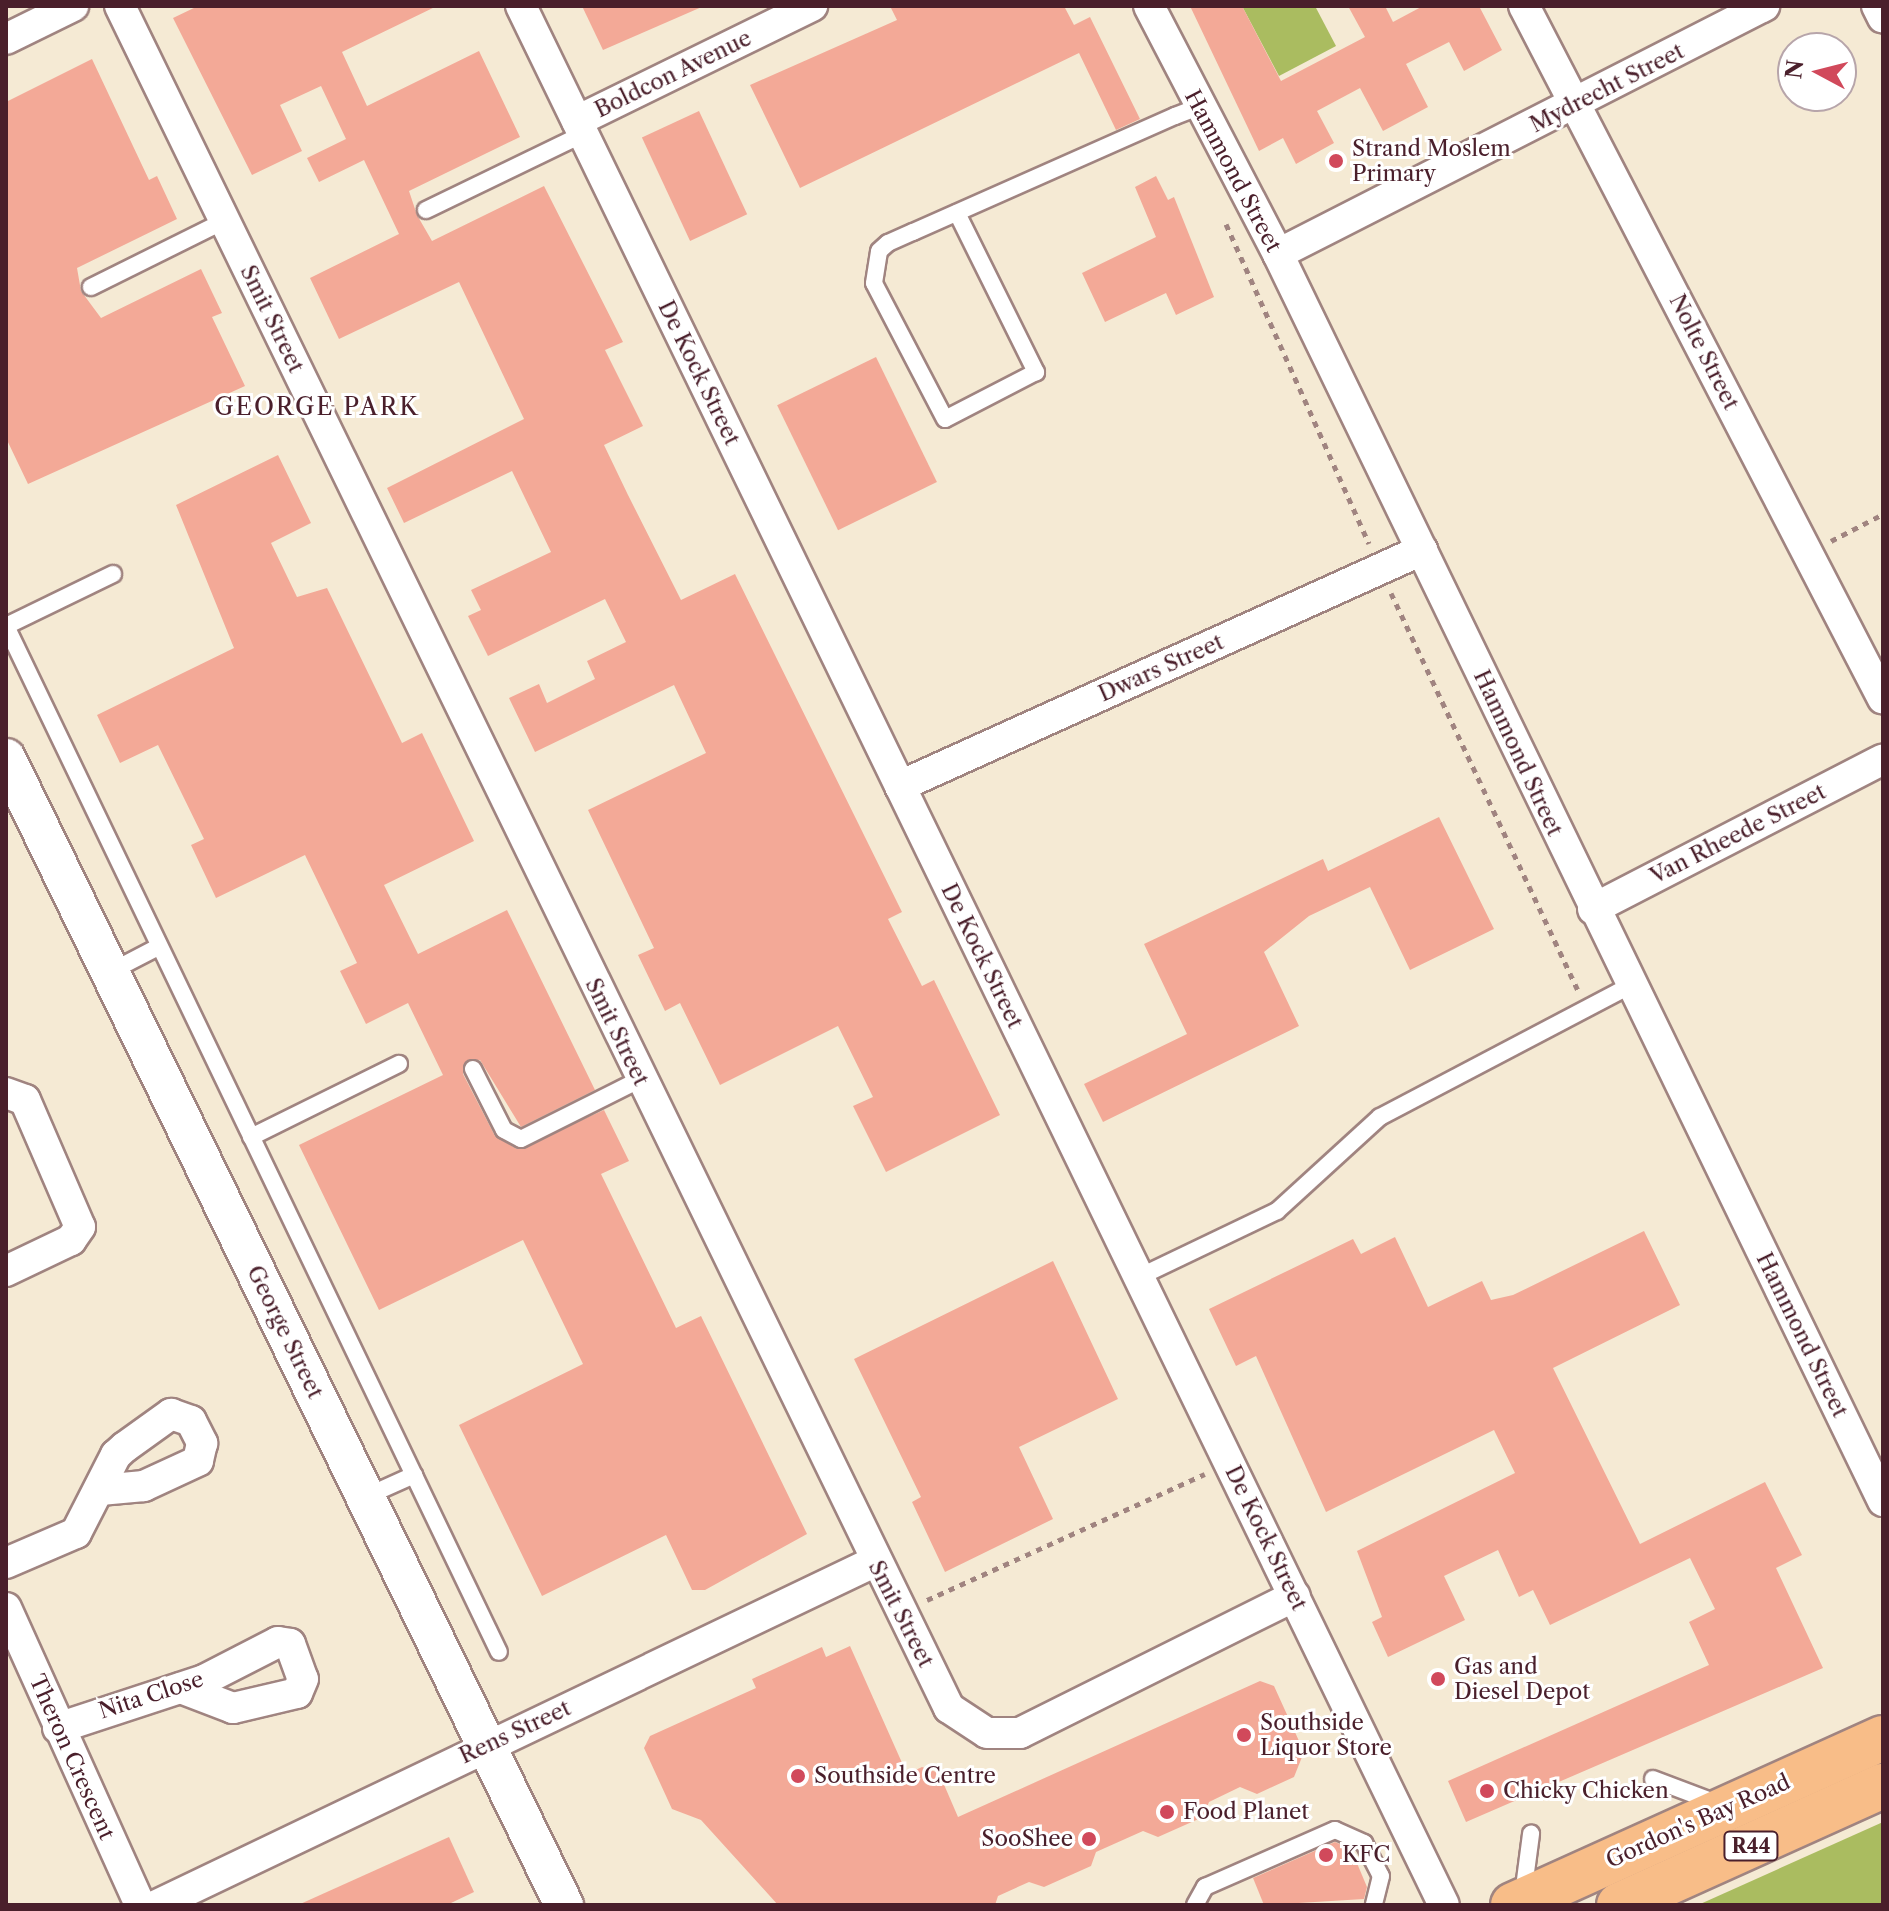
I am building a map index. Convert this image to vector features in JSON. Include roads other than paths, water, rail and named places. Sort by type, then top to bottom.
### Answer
[{"type":"main road","name":"Gordon's Bay Road","points":[[1518,1903],[1883,1738]]},
{"type":"main road","name":"Gordon's Bay Road","points":[[1619,1905],[1883,1786]]},
{"type":"street","points":[[6,39],[73,6]]},
{"type":"street","name":"Smit Street","points":[[120,6],[874,1562],[949,1708],[972,1728],[1004,1735],[1036,1726],[1295,1596]]},
{"type":"street","name":"De Kock Street","points":[[521,6],[1444,1905]]},
{"type":"street","name":"Boldcon Avenue","points":[[580,127],[812,6]]},
{"type":"street","name":"Hammond Street","points":[[1149,6],[1198,107],[1278,254],[1630,986],[1883,1501]]},
{"type":"street","name":"Nolte Street","points":[[1524,6],[1883,699]]},
{"type":"street","name":"Mydrecht Street","points":[[1278,254],[1764,6]]},
{"type":"street","points":[[1877,6],[1883,18]]},
{"type":"street","name":"Dwars Street","points":[[900,786],[1422,550]]},
{"type":"street","name":"George Street","points":[[6,758],[564,1905]]},
{"type":"street","name":"Van Rheede Street","points":[[1593,909],[1883,759]]},
{"type":"street","points":[[6,1093],[25,1100],[80,1227],[71,1240],[6,1271]]},
{"type":"street","points":[[6,1563],[76,1533],[116,1455],[171,1414],[191,1421],[202,1443],[198,1461],[144,1486],[100,1490]]},
{"type":"street","name":"Rens Street","points":[[157,1905],[874,1562]]},
{"type":"street","name":"Theron Crescent","points":[[6,1608],[140,1905]]},
{"type":"street","name":"Nita Close","points":[[58,1728],[181,1688],[285,1641],[303,1679],[297,1693],[233,1708],[181,1688]]},
{"type":"lane","points":[[957,213],[1036,372],[945,419],[872,272],[888,243],[1198,107]]},
{"type":"lane","points":[[426,210],[580,127]]},
{"type":"lane","points":[[91,287],[224,221]]},
{"type":"lane","points":[[113,574],[6,626],[499,1652]]},
{"type":"lane","points":[[110,972],[158,947]]},
{"type":"lane","points":[[1139,1277],[1277,1211],[1380,1117],[1630,986]]},
{"type":"lane","points":[[251,1137],[399,1064]]},
{"type":"lane","points":[[473,1069],[504,1130],[521,1139],[641,1079]]},
{"type":"lane","points":[[365,1497],[414,1475]]},
{"type":"lane","points":[[1653,1779],[1728,1808]]},
{"type":"lane","points":[[1195,1905],[1205,1887],[1335,1830],[1364,1843],[1381,1876],[1374,1905]]},
{"type":"lane","points":[[1518,1903],[1531,1834]]},
{"type":"place","name":"Strand Moslem Primary","points":[[1336,161]]},
{"type":"place","name":"Gas and Diesel Depot","points":[[1438,1679]]},
{"type":"place","name":"Southside Liquor Store","points":[[1244,1735]]},
{"type":"place","name":"Southside Centre","points":[[798,1776]]},
{"type":"place","name":"Chicky Chicken","points":[[1487,1791]]},
{"type":"place","name":"Food Planet","points":[[1167,1812]]},
{"type":"place","name":"SooShee","points":[[1089,1839]]},
{"type":"place","name":"KFC","points":[[1326,1855]]},
{"type":"district","name":"GEORGE PARK","points":[[317,407]]}]
